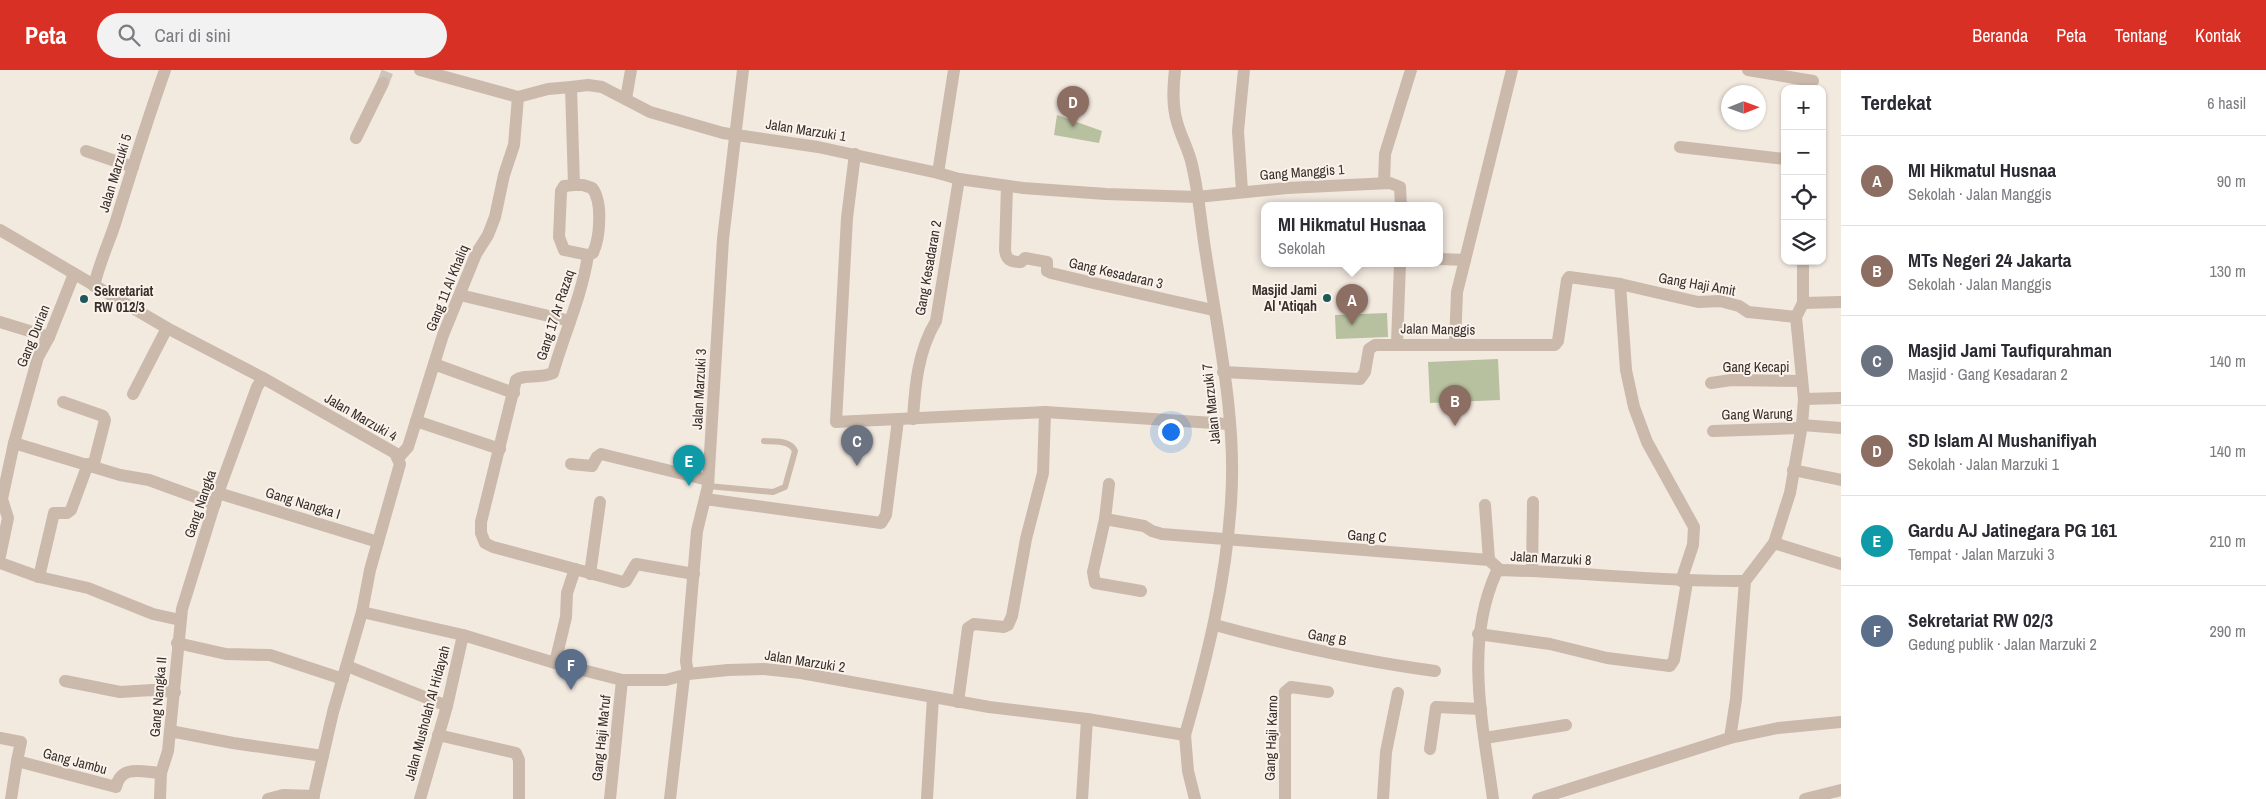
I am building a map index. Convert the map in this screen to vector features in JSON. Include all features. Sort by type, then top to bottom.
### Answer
[{"type":"street","name":"Jalan Marzuki 5","points":[[94,286],[98,269],[108,247],[165,70]]},
{"type":"street","name":"Jalan Marzuki 1","points":[[420,70],[462,76],[518,97],[571,86],[588,85],[602,87],[650,112],[734,135],[938,172],[959,179],[1007,186],[1106,194],[1197,196]]},
{"type":"street","points":[[626,99],[631,70]]},
{"type":"street","name":"Jalan Marzuki 3","points":[[670,799],[686,675],[697,531],[708,483],[723,239],[743,70]]},
{"type":"street","points":[[938,172],[954,70]]},
{"type":"street","name":"Jalan Marzuki 7","points":[[1175,70],[1174,110],[1192,165],[1223,372],[1229,424],[1231,501],[1226,563],[1215,625],[1185,735]]},
{"type":"street","points":[[1242,191],[1238,131],[1244,70]]},
{"type":"street","points":[[1401,200],[1398,185],[1384,183],[1385,154],[1410,70]]},
{"type":"street","points":[[1454,344],[1457,292],[1512,70]]},
{"type":"street","points":[[1748,70],[1813,80]]},
{"type":"street","points":[[356,138],[383,83]]},
{"type":"street","points":[[571,86],[574,185],[583,184],[592,188],[599,202],[596,245],[594,251],[588,255]]},
{"type":"street","name":"Gang 11 Al Khaliq","points":[[399,458],[408,447],[443,335],[476,254],[488,235],[495,217],[504,175],[514,145],[518,97]]},
{"type":"street","points":[[1680,147],[1781,159]]},
{"type":"street","points":[[86,151],[133,167]]},
{"type":"street","points":[[854,158],[846,237],[836,422],[1045,412],[1229,424]]},
{"type":"street","name":"Gang Kesadaran 2","points":[[913,419],[919,366],[928,334],[936,321],[959,179]]},
{"type":"street","name":"Gang Manggis 1","points":[[1197,196],[1242,191],[1384,183]]},
{"type":"street","name":"Gang 17 Ar Razaq","points":[[574,185],[564,186],[561,191],[560,242],[566,252],[588,255],[584,280],[553,373],[539,378],[520,377],[516,380],[481,522],[481,532],[485,542],[502,550],[575,569]]},
{"type":"street","name":"Gang Kesadaran 3","points":[[1007,186],[1005,250],[1006,257],[1009,260],[1021,262],[1025,258],[1040,260],[1047,262],[1048,270],[1051,273],[1213,310]]},
{"type":"street","name":"Jalan Marzuki 4","points":[[0,230],[167,328],[263,378],[395,453],[399,458],[400,464],[378,542],[362,612],[313,798]]},
{"type":"street","points":[[1443,259],[1465,260]]},
{"type":"street","points":[[1730,738],[1736,699],[1745,581],[1774,543],[1790,492],[1801,427],[1804,399],[1796,317],[1802,302],[1803,265]]},
{"type":"street","points":[[1397,343],[1400,267]]},
{"type":"street","name":"Gang Durian","points":[[0,556],[8,518],[2,500],[14,443],[38,357],[49,337],[74,274]]},
{"type":"street","name":"Jalan Manggis","points":[[1223,372],[1360,379],[1366,372],[1372,346],[1397,343],[1555,345],[1558,341],[1568,278],[1620,284]]},
{"type":"street","points":[[1478,634],[1550,644],[1607,658],[1670,666],[1674,660],[1684,581],[1694,527],[1647,442],[1634,407],[1626,370],[1620,284]]},
{"type":"street","name":"Gang Haji Amit","points":[[1620,284],[1698,302],[1720,302],[1738,306],[1748,312],[1796,317]]},
{"type":"street","points":[[460,295],[570,321]]},
{"type":"street","points":[[1802,302],[1841,302]]},
{"type":"street","points":[[0,322],[49,337]]},
{"type":"street","points":[[132,394],[167,328]]},
{"type":"street","points":[[434,364],[514,393]]},
{"type":"street","name":"Gang Nangka","points":[[178,643],[180,620],[217,498],[263,378]]},
{"type":"street","name":"Gang Kecapi","points":[[1711,383],[1730,380],[1802,381]]},
{"type":"street","points":[[1804,399],[1841,398]]},
{"type":"street","points":[[39,577],[54,513],[67,513],[71,510],[91,466],[105,420],[103,416],[62,402]]},
{"type":"street","points":[[958,702],[968,628],[974,624],[1004,627],[1010,623],[1026,539],[1044,473],[1045,412]]},
{"type":"street","points":[[705,499],[875,524],[884,521],[898,420]]},
{"type":"street","points":[[416,421],[500,449]]},
{"type":"street","name":"Gang Warung","points":[[1713,430],[1801,427],[1841,428]]},
{"type":"street","name":"Gang Nangka I","points":[[14,443],[91,466],[378,542]]},
{"type":"street","points":[[571,464],[592,466],[601,454],[708,483]]},
{"type":"street","points":[[1793,470],[1841,480]]},
{"type":"street","points":[[1109,484],[1105,519],[1093,572],[1094,581],[1095,583],[1141,591]]},
{"type":"street","points":[[590,574],[600,502]]},
{"type":"street","points":[[1532,571],[1533,502]]},
{"type":"street","points":[[1485,505],[1489,560],[1500,570]]},
{"type":"street","name":"Gang C","points":[[1105,519],[1144,526],[1162,534],[1489,560]]},
{"type":"street","points":[[1774,543],[1841,564]]},
{"type":"street","points":[[0,563],[39,577],[88,588],[153,614],[180,620]]},
{"type":"street","points":[[555,664],[566,617],[567,593],[575,569],[625,582],[634,565],[639,564],[694,574]]},
{"type":"street","name":"Jalan Marzuki 8","points":[[1493,799],[1481,709],[1478,634],[1493,579],[1500,570],[1684,581],[1745,581]]},
{"type":"street","name":"Jalan Marzuki 2","points":[[362,612],[463,635],[555,664],[622,680],[666,680],[686,675],[750,668],[764,669],[801,673],[958,702],[1087,718],[1185,735]]},
{"type":"street","name":"Gang B","points":[[1215,625],[1288,645],[1389,665],[1435,671]]},
{"type":"street","name":"Jalan Musholah Al Hidayah","points":[[420,799],[447,706],[463,635]]},
{"type":"street","name":"Gang Nangka II","points":[[161,773],[168,752],[178,643],[226,654],[270,655],[345,673],[447,706]]},
{"type":"street","name":"Gang Haji Ma'ruf","points":[[610,799],[622,680]]},
{"type":"street","points":[[65,681],[120,692],[174,692]]},
{"type":"street","name":"Gang Haji Karno","points":[[1285,799],[1285,692],[1291,687],[1328,692]]},
{"type":"street","points":[[1383,799],[1386,752],[1398,693]]},
{"type":"street","points":[[927,798],[933,697]]},
{"type":"street","points":[[1430,749],[1436,707],[1481,709]]},
{"type":"street","points":[[1082,799],[1087,718]]},
{"type":"street","points":[[1538,799],[1730,738],[1778,728],[1841,722]]},
{"type":"street","points":[[1485,738],[1566,725]]},
{"type":"street","points":[[170,731],[233,743],[323,756]]},
{"type":"street","points":[[438,735],[516,753],[519,760],[519,799]]},
{"type":"street","points":[[1185,735],[1188,771],[1195,799]]},
{"type":"street","points":[[0,738],[21,742],[11,799]]},
{"type":"street","name":"Gang Jambu","points":[[17,761],[115,793],[118,779],[124,772],[161,773]]},
{"type":"street","points":[[160,799],[161,773]]},
{"type":"street","points":[[1805,799],[1841,790]]},
{"type":"street","points":[[268,799],[283,795],[313,798]]},
{"type":"lane","points":[[708,483],[774,492],[785,487],[795,451],[793,446],[788,443],[764,441]]},
{"type":"green space","points":[[1057,115],[1102,131],[1099,143],[1054,135]]},
{"type":"green space","points":[[1387,313],[1388,337],[1336,339],[1335,315]]},
{"type":"green space","points":[[1498,359],[1500,400],[1430,403],[1428,362]]},
{"type":"tunnel","points":[[383,83],[388,70]]},
{"type":"place","name":"SD Islam Al Mushanifiyah","points":[[1073,127]]},
{"type":"place","name":"Masjid Jami Al 'Atiqah","points":[[1327,298]]},
{"type":"place","name":"Sekretariat RW 012/3","points":[[84,299]]},
{"type":"place","name":"MI Hikmatul Husnaa","points":[[1352,325]]},
{"type":"place","name":"MTs Negeri 24 Jakarta","points":[[1455,426]]},
{"type":"place","name":"Masjid Jami Taufiqurahman","points":[[857,466]]},
{"type":"place","name":"Gardu AJ Jatinegara PG 161","points":[[689,486]]},
{"type":"place","name":"Sekretariat RW 02/3","points":[[571,690]]}]
